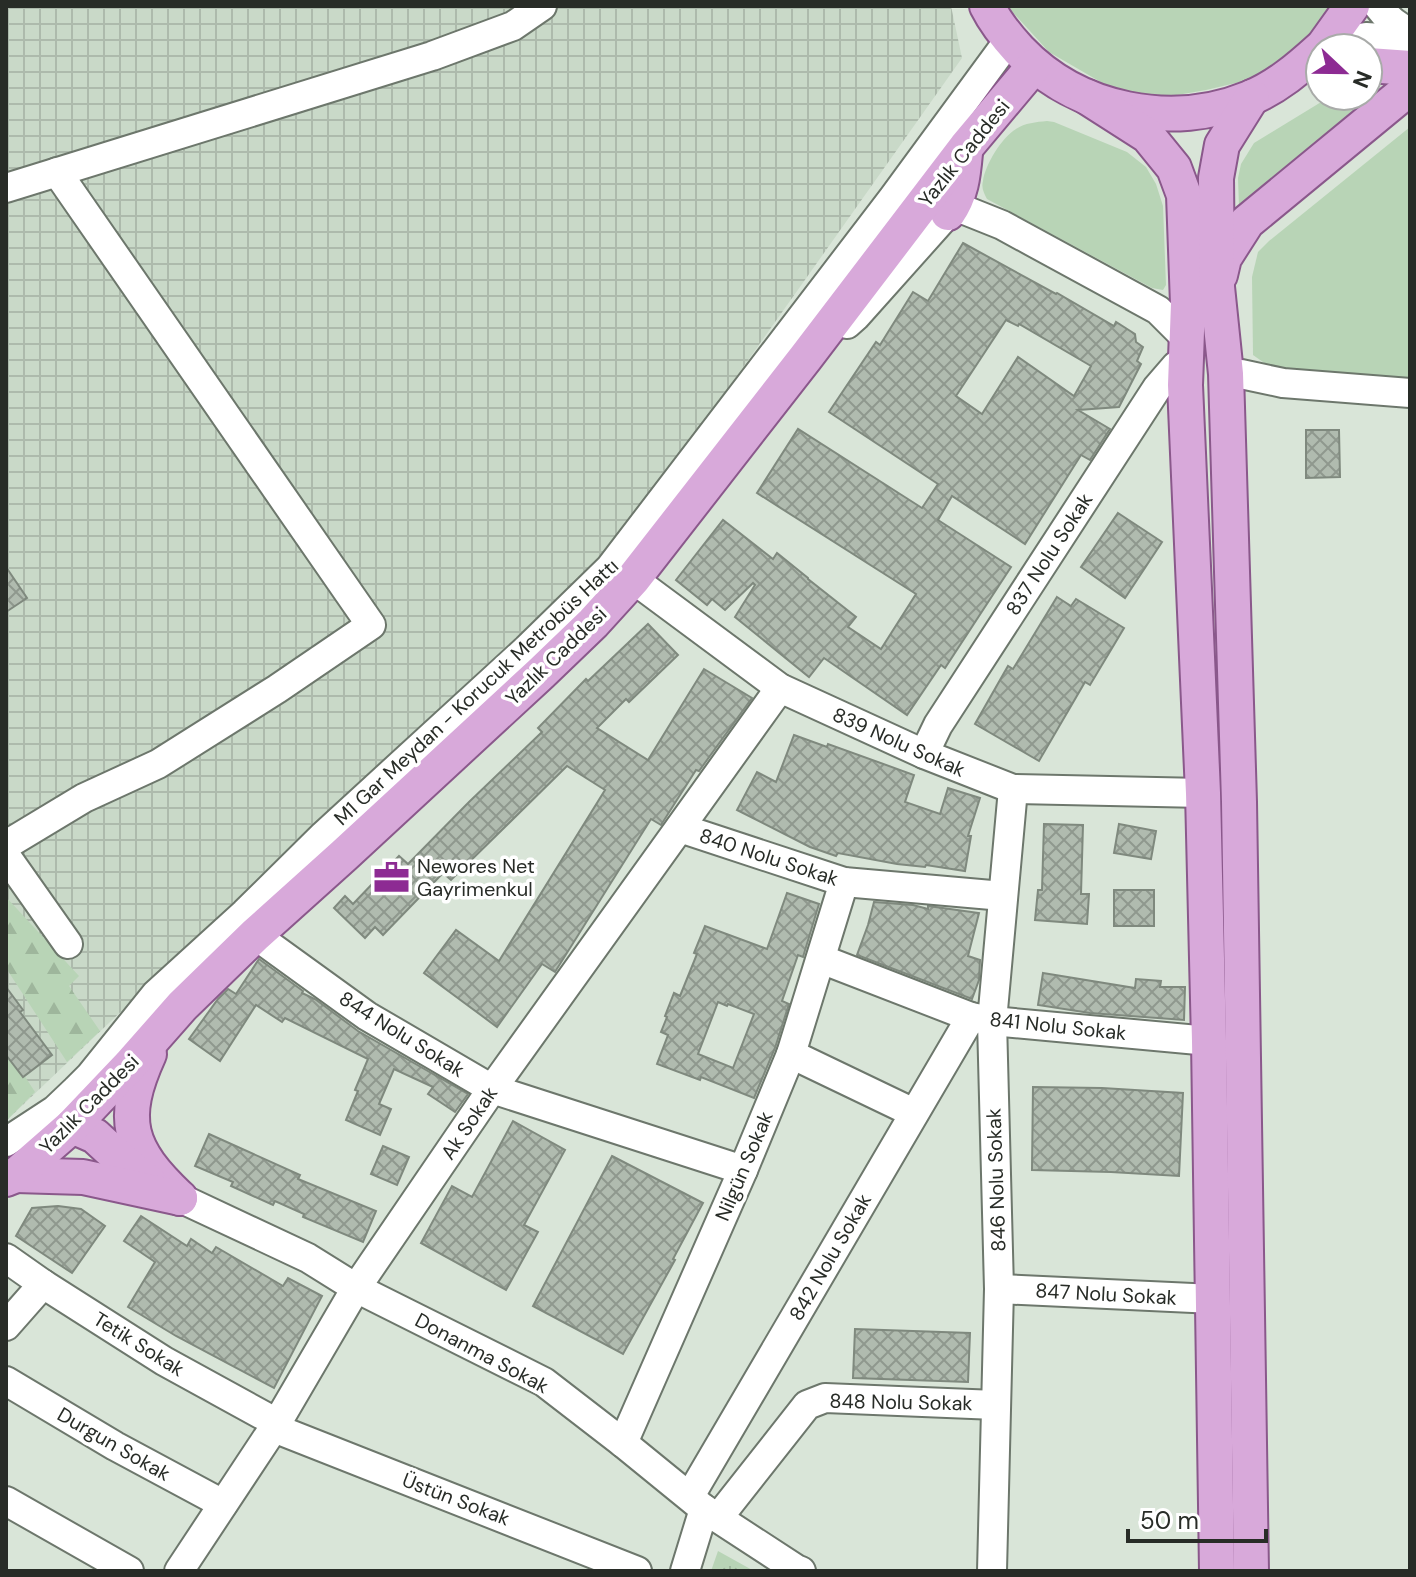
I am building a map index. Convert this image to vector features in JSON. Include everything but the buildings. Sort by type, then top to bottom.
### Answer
[{"type":"main road","points":[[987,6],[1009,40],[1034,66],[1148,136],[1174,168],[1184,195],[1188,304],[1186,401],[1203,793],[1209,1041],[1217,1571]]},
{"type":"main road","points":[[1334,32],[1352,6]]},
{"type":"main road","points":[[1087,97],[1127,110],[1169,114],[1212,110],[1252,97],[1304,64]]},
{"type":"main road","name":"Yazlık Caddesi","points":[[11,1177],[72,1126],[182,1006],[255,935],[593,623],[633,579],[966,147],[1034,66]]},
{"type":"main road","points":[[1384,66],[1410,68]]},
{"type":"main road","points":[[1217,287],[1224,258],[1247,222],[1410,91]]},
{"type":"main road","points":[[1251,1571],[1239,802],[1226,374],[1217,287],[1216,178],[1222,145],[1252,97]]},
{"type":"main road","points":[[948,213],[957,200],[962,182],[966,147]]},
{"type":"main road","points":[[159,1032],[139,1076],[132,1100],[132,1124],[138,1149],[158,1177],[180,1198]]},
{"type":"main road","points":[[72,1126],[95,1136],[149,1182],[180,1198]]},
{"type":"main road","points":[[11,1177],[83,1177],[180,1198]]},
{"type":"street","points":[[6,188],[432,56],[513,26],[542,6]]},
{"type":"street","points":[[1378,6],[1402,29],[1410,32]]},
{"type":"street","points":[[1384,38],[1410,40]]},
{"type":"street","name":"M1 Gar Meydan - Korucuk Metrobüs Hattı","points":[[6,1142],[55,1110],[90,1076],[156,994],[610,568],[893,198],[1009,40]]},
{"type":"street","points":[[6,845],[84,798],[158,764],[371,625],[57,172]]},
{"type":"street","points":[[806,357],[856,316],[948,213],[962,209],[1002,225],[1158,310],[1187,352]]},
{"type":"street","name":"837 Nolu Sokak","points":[[924,754],[938,725],[1157,388],[1187,352]]},
{"type":"street","points":[[1226,374],[1283,383],[1410,393]]},
{"type":"street","name":"839 Nolu Sokak","points":[[633,579],[780,688],[924,754],[1013,789],[1203,793]]},
{"type":"street","name":"Ak Sokak","points":[[181,1570],[275,1425],[356,1288],[492,1089],[780,688]]},
{"type":"street","name":"846 Nolu Sokak","points":[[992,1571],[999,1289],[981,1019],[1003,896],[1013,789]]},
{"type":"street","name":"840 Nolu Sokak","points":[[680,828],[844,882],[1003,896]]},
{"type":"street","points":[[6,856],[68,944]]},
{"type":"street","name":"Nilgün Sokak","points":[[623,1443],[791,1054],[844,882]]},
{"type":"street","name":"844 Nolu Sokak","points":[[255,935],[367,1016],[492,1089],[743,1170]]},
{"type":"street","name":"841 Nolu Sokak","points":[[821,959],[981,1019],[1209,1041]]},
{"type":"street","name":"842 Nolu Sokak","points":[[704,1508],[914,1113],[981,1019]]},
{"type":"street","points":[[791,1054],[914,1113]]},
{"type":"street","name":"Donanma Sokak","points":[[180,1198],[308,1258],[356,1288],[544,1382],[704,1508],[801,1571]]},
{"type":"street","name":"Tetik Sokak","points":[[6,1258],[164,1361],[275,1425]]},
{"type":"street","points":[[6,1326],[43,1284]]},
{"type":"street","name":"847 Nolu Sokak","points":[[999,1289],[1214,1299]]},
{"type":"street","name":"Durgun Sokak","points":[[6,1381],[115,1446],[223,1504]]},
{"type":"street","name":"848 Nolu Sokak","points":[[704,1508],[807,1405],[825,1398],[996,1405]]},
{"type":"street","name":"Üstün Sokak","points":[[275,1425],[637,1571]]},
{"type":"street","points":[[6,1501],[129,1571]]},
{"type":"street","points":[[685,1571],[704,1508]]},
{"type":"shaded area","points":[[6,6],[951,6],[962,58],[623,537],[6,1121]]},
{"type":"green space","points":[[1007,6],[1334,6],[1324,24],[1315,32],[1304,32],[1304,41],[1257,78],[1177,95],[1143,96],[1111,88],[1049,52]]},
{"type":"green space","points":[[1305,112],[1357,112],[1239,207],[1241,164],[1254,143]]},
{"type":"green space","points":[[1047,121],[1127,152],[1146,167],[1163,206],[1166,285],[1163,290],[1152,288],[987,199],[982,184],[984,174],[1000,145],[1019,127]]},
{"type":"green space","points":[[1410,127],[1410,386],[1303,380],[1270,367],[1253,355],[1252,277],[1258,252]]},
{"type":"green space","points":[[6,897],[79,976],[69,986],[100,1031],[67,1062],[6,968]]},
{"type":"green space","points":[[6,1047],[35,1092],[6,1121]]},
{"type":"green space","points":[[718,1551],[754,1571],[711,1571]]},
{"type":"place","name":"Newores Net Gayrimenkul","points":[[391,877]]}]
